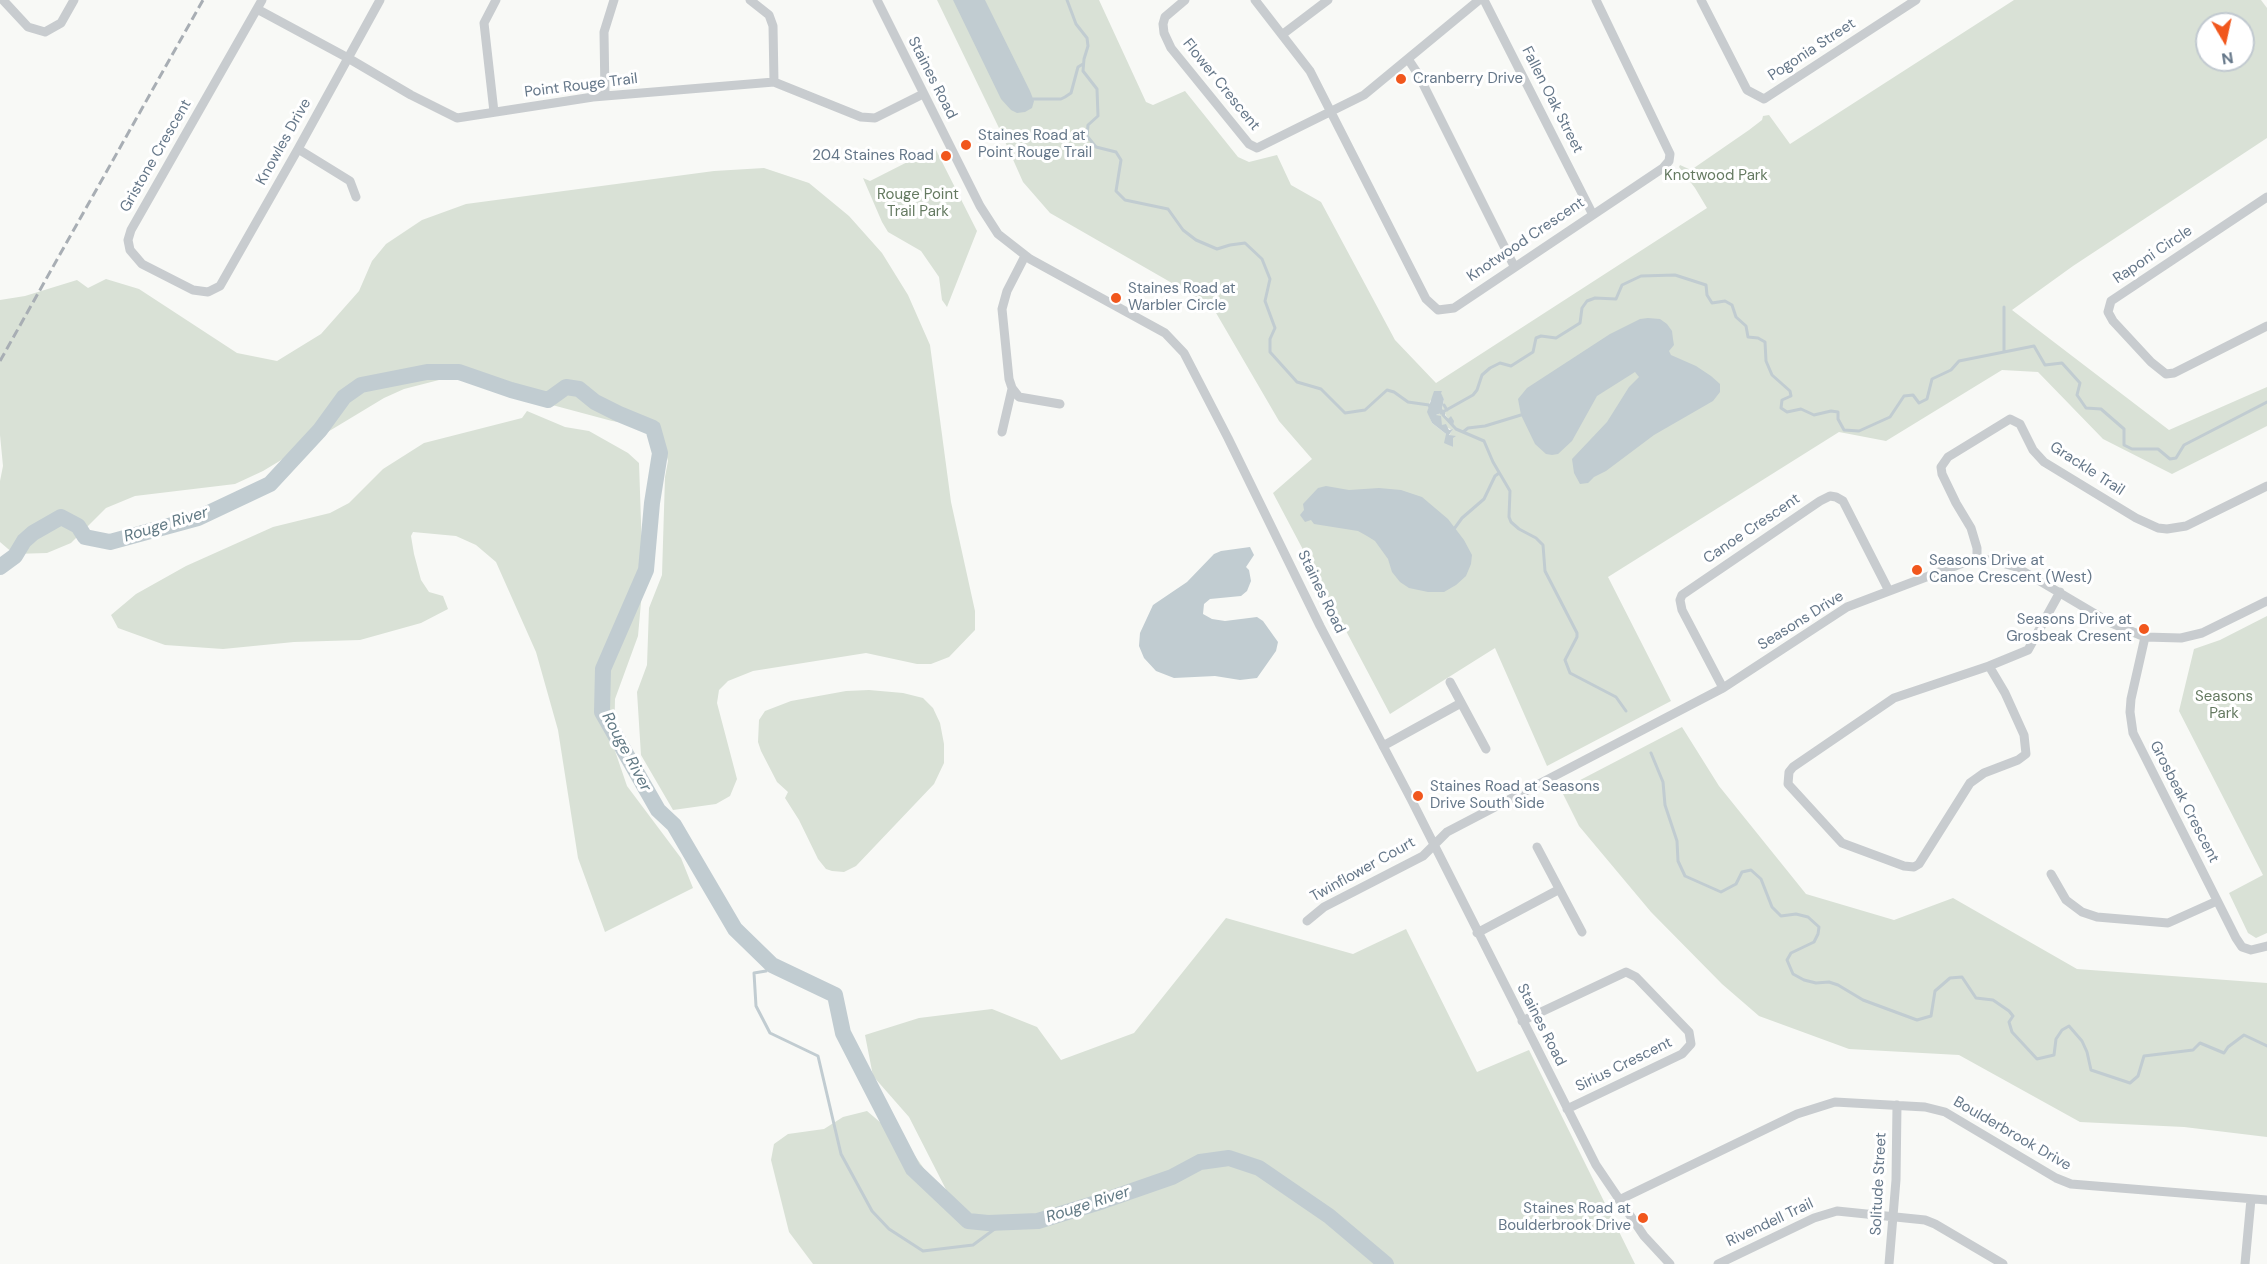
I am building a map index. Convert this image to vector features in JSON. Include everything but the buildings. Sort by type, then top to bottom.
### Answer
[{"type":"street","points":[[3,0],[28,27],[45,32],[62,22],[74,0]]},
{"type":"street","name":"Knowles Drive","points":[[208,292],[220,286],[380,0]]},
{"type":"street","points":[[494,112],[483,23],[496,0]]},
{"type":"street","points":[[605,96],[604,32],[614,0]]},
{"type":"street","points":[[750,0],[769,15],[773,26],[774,82]]},
{"type":"street","name":"Staines Road","points":[[877,0],[980,206],[998,234],[1025,256],[1166,333],[1184,353],[1320,626],[1596,1165],[1644,1236],[1670,1264]]},
{"type":"street","name":"Flower Crescent","points":[[1185,0],[1165,17],[1164,33],[1171,48],[1249,144],[1257,147],[1267,144],[1331,112]]},
{"type":"street","name":"Knotwood Crescent","points":[[1256,0],[1310,71],[1426,299],[1438,310],[1454,308],[1592,213],[1663,168],[1669,161],[1670,154],[1596,0]]},
{"type":"street","points":[[1283,34],[1328,0]]},
{"type":"street","points":[[1331,112],[1364,95],[1479,0]]},
{"type":"street","name":"Fallen Oak Street","points":[[1484,0],[1592,213]]},
{"type":"street","name":"Pogonia Street","points":[[1701,0],[1748,90],[1764,99],[1916,0]]},
{"type":"street","name":"Point Rouge Trail","points":[[259,4],[411,95],[457,118],[605,96],[774,82],[861,117],[875,118],[923,94]]},
{"type":"street","name":"Gristone Crescent","points":[[208,292],[193,291],[142,264],[130,250],[128,240],[131,230],[259,4]]},
{"type":"street","points":[[1408,59],[1418,74],[1514,266]]},
{"type":"street","points":[[298,149],[350,181],[356,197]]},
{"type":"street","name":"Raponi Circle","points":[[2267,197],[2111,301],[2108,312],[2113,321],[2151,362],[2166,374],[2174,373],[2267,326]]},
{"type":"street","points":[[1025,256],[1007,291],[1002,309],[1009,380],[1012,389],[1019,397],[1060,404]]},
{"type":"street","points":[[1002,432],[1012,389]]},
{"type":"street","name":"Grackle Trail","points":[[1977,559],[1974,534],[1948,487],[1941,467],[1948,457],[2010,419],[2020,424],[2033,450],[2044,462],[2136,518],[2158,528],[2186,526],[2267,486]]},
{"type":"street","name":"Canoe Crescent","points":[[1723,688],[1682,610],[1680,600],[1682,595],[1820,501],[1836,496],[1843,501],[1889,591]]},
{"type":"street","points":[[1977,559],[1992,560],[2016,567],[2120,628],[2145,637],[2181,638],[2202,633],[2267,601]]},
{"type":"street","name":"Seasons Drive","points":[[1434,845],[1447,832],[1723,688],[1847,607],[1977,559]]},
{"type":"street","points":[[1989,666],[2024,735],[2026,754],[2024,757],[1984,773],[1970,783],[1919,864],[1914,867],[1904,866],[1842,843],[1788,784],[1789,772],[1793,767],[1894,698],[1989,666],[2028,650],[2060,592]]},
{"type":"street","name":"Grosbeak Crescent","points":[[2145,637],[2131,699],[2133,733],[2242,946],[2251,950],[2267,946]]},
{"type":"street","points":[[1450,682],[1486,749]]},
{"type":"street","points":[[1383,746],[1461,703]]},
{"type":"street","name":"Twinflower Court","points":[[1307,921],[1324,907],[1423,856],[1434,845]]},
{"type":"street","points":[[1538,847],[1558,890],[1582,932]]},
{"type":"street","points":[[2051,874],[2066,900],[2082,912],[2097,917],[2168,922],[2217,901]]},
{"type":"street","points":[[1477,933],[1558,890]]},
{"type":"street","name":"Sirius Crescent","points":[[1522,1021],[1626,972],[1636,977],[1689,1032],[1691,1044],[1682,1054],[1567,1109]]},
{"type":"street","name":"Boulderbrook Drive","points":[[1619,1200],[1813,1107],[1835,1102],[1925,1107],[1945,1112],[2063,1182],[2081,1186],[2267,1200]]},
{"type":"street","name":"Solitude Street","points":[[1889,1264],[1896,1180],[1897,1105]]},
{"type":"street","points":[[2245,1264],[2251,1199]]},
{"type":"street","name":"Rivendell Trail","points":[[1718,1264],[1830,1212],[1843,1211],[1916,1218],[1935,1224],[2003,1264]]},
{"type":"green space","name":"Knotwood Park","points":[[937,0],[1099,0],[1146,102],[1153,105],[1185,91],[1238,157],[1249,162],[1277,155],[1291,185],[1321,202],[1395,340],[1436,383],[1707,208],[1679,167],[1680,165],[1691,170],[1749,130],[1762,120],[1763,116],[1769,115],[1790,144],[2014,0],[2261,0],[2267,8],[2267,138],[2073,266],[2012,310],[2169,430],[2267,387],[2267,426],[2172,474],[2103,439],[2038,372],[2002,370],[1886,441],[1839,432],[1608,577],[1671,701],[1547,766],[1495,648],[1390,714],[1273,493],[1312,459],[1279,421],[1212,306],[1050,213],[1023,182]],"holes":[[[1442,391],[1440,393],[1444,399],[1442,409],[1452,425],[1441,413],[1436,415],[1442,425],[1452,430],[1449,436],[1453,436],[1453,447],[1446,443],[1446,434],[1432,423],[1428,412],[1430,401]]]},
{"type":"green space","name":"Rouge Point Trail Park","points":[[935,148],[977,231],[947,307],[942,300],[939,277],[921,251],[888,232],[863,178],[870,181]]},
{"type":"green space","points":[[764,168],[809,183],[849,216],[882,253],[908,295],[930,345],[951,502],[975,611],[975,630],[949,657],[931,664],[917,664],[866,653],[753,671],[728,681],[719,690],[717,703],[737,779],[730,796],[716,804],[673,810],[641,755],[637,692],[647,665],[649,608],[662,575],[665,477],[668,461],[665,450],[655,437],[633,424],[612,421],[541,402],[478,380],[439,380],[404,389],[384,398],[263,471],[235,484],[135,496],[106,508],[71,543],[47,553],[14,554],[0,542],[0,481],[3,466],[0,435],[0,300],[25,296],[77,280],[88,288],[106,279],[139,289],[237,353],[277,361],[321,334],[359,291],[372,261],[386,244],[422,220],[466,204],[714,171]]},
{"type":"green space","points":[[527,411],[565,427],[589,431],[628,453],[639,463],[643,580],[638,636],[615,699],[614,748],[627,786],[681,858],[693,888],[605,932],[578,858],[558,730],[536,652],[496,562],[476,545],[456,536],[413,532],[411,536],[414,554],[421,580],[429,592],[443,596],[448,609],[421,623],[360,640],[294,642],[223,649],[165,645],[118,628],[111,615],[136,594],[186,566],[273,527],[330,513],[349,503],[383,469],[424,443],[522,418]]},
{"type":"green space","name":"Seasons Park","points":[[2267,616],[2267,933],[2256,938],[2248,933],[2229,893],[2263,875],[2179,711],[2194,649],[2220,640]]},
{"type":"green space","points":[[869,690],[903,693],[923,698],[933,708],[940,723],[944,744],[944,763],[934,784],[856,866],[844,872],[832,871],[826,869],[818,859],[799,820],[785,798],[788,792],[777,782],[761,751],[758,742],[759,720],[765,711],[791,701],[846,691]]},
{"type":"green space","points":[[1682,727],[1719,786],[1806,894],[1894,920],[1953,898],[2077,969],[2267,983],[2267,1137],[2184,1127],[2080,1122],[1959,1055],[1849,1049],[1759,1016],[1722,984],[1651,912],[1579,826],[1561,790]]},
{"type":"green space","points":[[1226,918],[1353,954],[1406,929],[1477,1072],[1529,1050],[1635,1264],[813,1264],[789,1232],[771,1160],[774,1144],[788,1134],[824,1129],[843,1117],[867,1111],[908,1146],[957,1211],[909,1117],[873,1076],[865,1035],[919,1018],[992,1009],[1037,1027],[1061,1060],[1134,1033]]},
{"type":"shaded area","points":[[953,0],[985,0],[1030,91],[1034,101],[1032,108],[1017,113],[1001,99]]},
{"type":"shaded area","points":[[1640,319],[1660,319],[1667,324],[1672,331],[1674,345],[1669,351],[1671,355],[1696,366],[1711,376],[1720,384],[1720,392],[1713,401],[1654,435],[1588,483],[1580,484],[1574,473],[1572,459],[1607,422],[1629,387],[1639,377],[1635,372],[1597,396],[1572,441],[1558,454],[1546,454],[1535,444],[1521,415],[1518,399],[1527,388],[1610,334]]},
{"type":"shaded area","points":[[1434,391],[1442,391],[1444,399],[1442,409],[1448,419],[1451,416],[1454,421],[1453,426],[1441,413],[1436,415],[1441,416],[1442,425],[1446,424],[1449,430],[1453,429],[1449,435],[1456,436],[1453,438],[1453,447],[1444,443],[1446,434],[1432,423],[1427,412]]},
{"type":"shaded area","points":[[1326,486],[1349,490],[1379,488],[1401,490],[1422,497],[1448,519],[1464,540],[1472,555],[1466,576],[1444,592],[1428,592],[1409,588],[1392,572],[1388,559],[1375,541],[1358,531],[1314,524],[1311,520],[1305,522],[1300,515],[1304,510],[1303,504],[1318,488]]},
{"type":"shaded area","points":[[1250,547],[1254,555],[1246,567],[1249,570],[1251,581],[1247,591],[1241,596],[1210,599],[1204,604],[1203,614],[1212,619],[1225,621],[1257,617],[1263,621],[1278,642],[1276,651],[1257,678],[1240,680],[1215,676],[1174,678],[1156,671],[1144,658],[1139,646],[1140,633],[1153,605],[1187,582],[1214,554]]},
{"type":"waterway","points":[[1067,0],[1076,24],[1087,38],[1088,46],[1083,71],[1097,89],[1098,116],[1088,125],[1087,136],[1096,147],[1116,152],[1121,160],[1116,191],[1125,200],[1168,209],[1183,230],[1196,240],[1217,249],[1245,243],[1262,259],[1270,279],[1265,301],[1275,328],[1270,339],[1270,352],[1297,382],[1321,389],[1345,413],[1365,410],[1387,390],[1408,402],[1430,407]]},
{"type":"waterway","points":[[1033,99],[1061,99],[1071,93],[1078,67],[1083,64]]},
{"type":"waterway","points":[[1441,413],[1473,395],[1482,375],[1490,368],[1500,363],[1511,366],[1533,352],[1536,338],[1541,336],[1556,338],[1580,323],[1582,308],[1587,301],[1595,298],[1616,299],[1622,285],[1641,276],[1675,275],[1706,285],[1707,295],[1712,303],[1725,301],[1732,305],[1736,317],[1746,326],[1748,337],[1758,338],[1765,342],[1766,361],[1772,375],[1790,391],[1791,396],[1782,400],[1781,408],[1787,412],[1801,409],[1814,415],[1831,411],[1838,412],[1838,419],[1844,430],[1859,431],[1890,417],[1904,396],[1913,395],[1919,403],[1927,399],[1932,379],[1951,370],[1959,361],[2034,346],[2045,365],[2062,363],[2080,383],[2077,395],[2086,408],[2101,409],[2124,429],[2124,445],[2132,449],[2158,449],[2170,459],[2176,458],[2184,445],[2267,402]]},
{"type":"waterway","points":[[2004,307],[2004,352]]},
{"type":"waterway","name":"Rouge River","points":[[0,567],[15,556],[24,541],[33,533],[61,517],[78,526],[85,537],[110,542],[198,518],[270,484],[320,430],[344,397],[361,385],[427,372],[459,372],[548,400],[566,387],[579,389],[595,402],[653,428],[660,453],[652,503],[646,570],[603,669],[602,712],[658,810],[674,825],[735,929],[772,965],[835,995],[843,1033],[913,1169],[968,1221],[988,1223],[1038,1221],[1172,1177],[1200,1162],[1229,1158],[1259,1168],[1329,1216],[1386,1264]]},
{"type":"waterway","points":[[1444,405],[1447,410]]},
{"type":"waterway","points":[[1443,415],[1456,429],[1484,441],[1510,491],[1509,517],[1511,522],[1543,545],[1545,571],[1577,633],[1565,660],[1570,673],[1616,697],[1626,711]]},
{"type":"waterway","points":[[1463,432],[1468,428],[1485,426],[1521,415]]},
{"type":"waterway","points":[[1454,529],[1462,518],[1484,499],[1495,476],[1499,473]]},
{"type":"waterway","points":[[1651,753],[1663,782],[1665,805],[1677,841],[1678,861],[1685,876],[1721,892],[1736,884],[1742,872],[1751,870],[1761,879],[1772,907],[1781,916],[1796,914],[1808,917],[1819,927],[1814,942],[1791,953],[1787,960],[1793,974],[1804,980],[1838,985],[1863,1000],[1917,1020],[1931,1016],[1935,991],[1950,978],[1962,977],[1976,998],[1993,1000],[2009,1011],[2013,1016],[2009,1022],[2012,1032],[2037,1059],[2054,1055],[2056,1039],[2062,1030],[2069,1026],[2082,1041],[2091,1070],[2130,1083],[2138,1076],[2144,1056],[2193,1050],[2200,1043],[2224,1053],[2244,1035],[2267,1046]]},
{"type":"waterway","points":[[766,971],[754,973],[756,1006],[770,1033],[818,1056],[841,1154],[872,1211],[889,1229],[923,1251],[973,1245],[996,1228]]},
{"type":"railway","points":[[0,361],[203,0]]},
{"type":"place","name":"Cranberry Drive","points":[[1401,79]]},
{"type":"place","name":"Staines Road at Point Rouge Trail","points":[[966,145]]},
{"type":"place","name":"204 Staines Road","points":[[946,156]]},
{"type":"place","name":"Staines Road at Warbler Circle","points":[[1116,298]]},
{"type":"place","name":"Seasons Drive at Canoe Crescent (West)","points":[[1917,570]]},
{"type":"place","name":"Seasons Drive at Grosbeak Cresent","points":[[2144,629]]},
{"type":"place","name":"Staines Road at Seasons Drive South Side","points":[[1418,796]]},
{"type":"place","name":"Staines Road at Boulderbrook Drive","points":[[1643,1218]]}]
